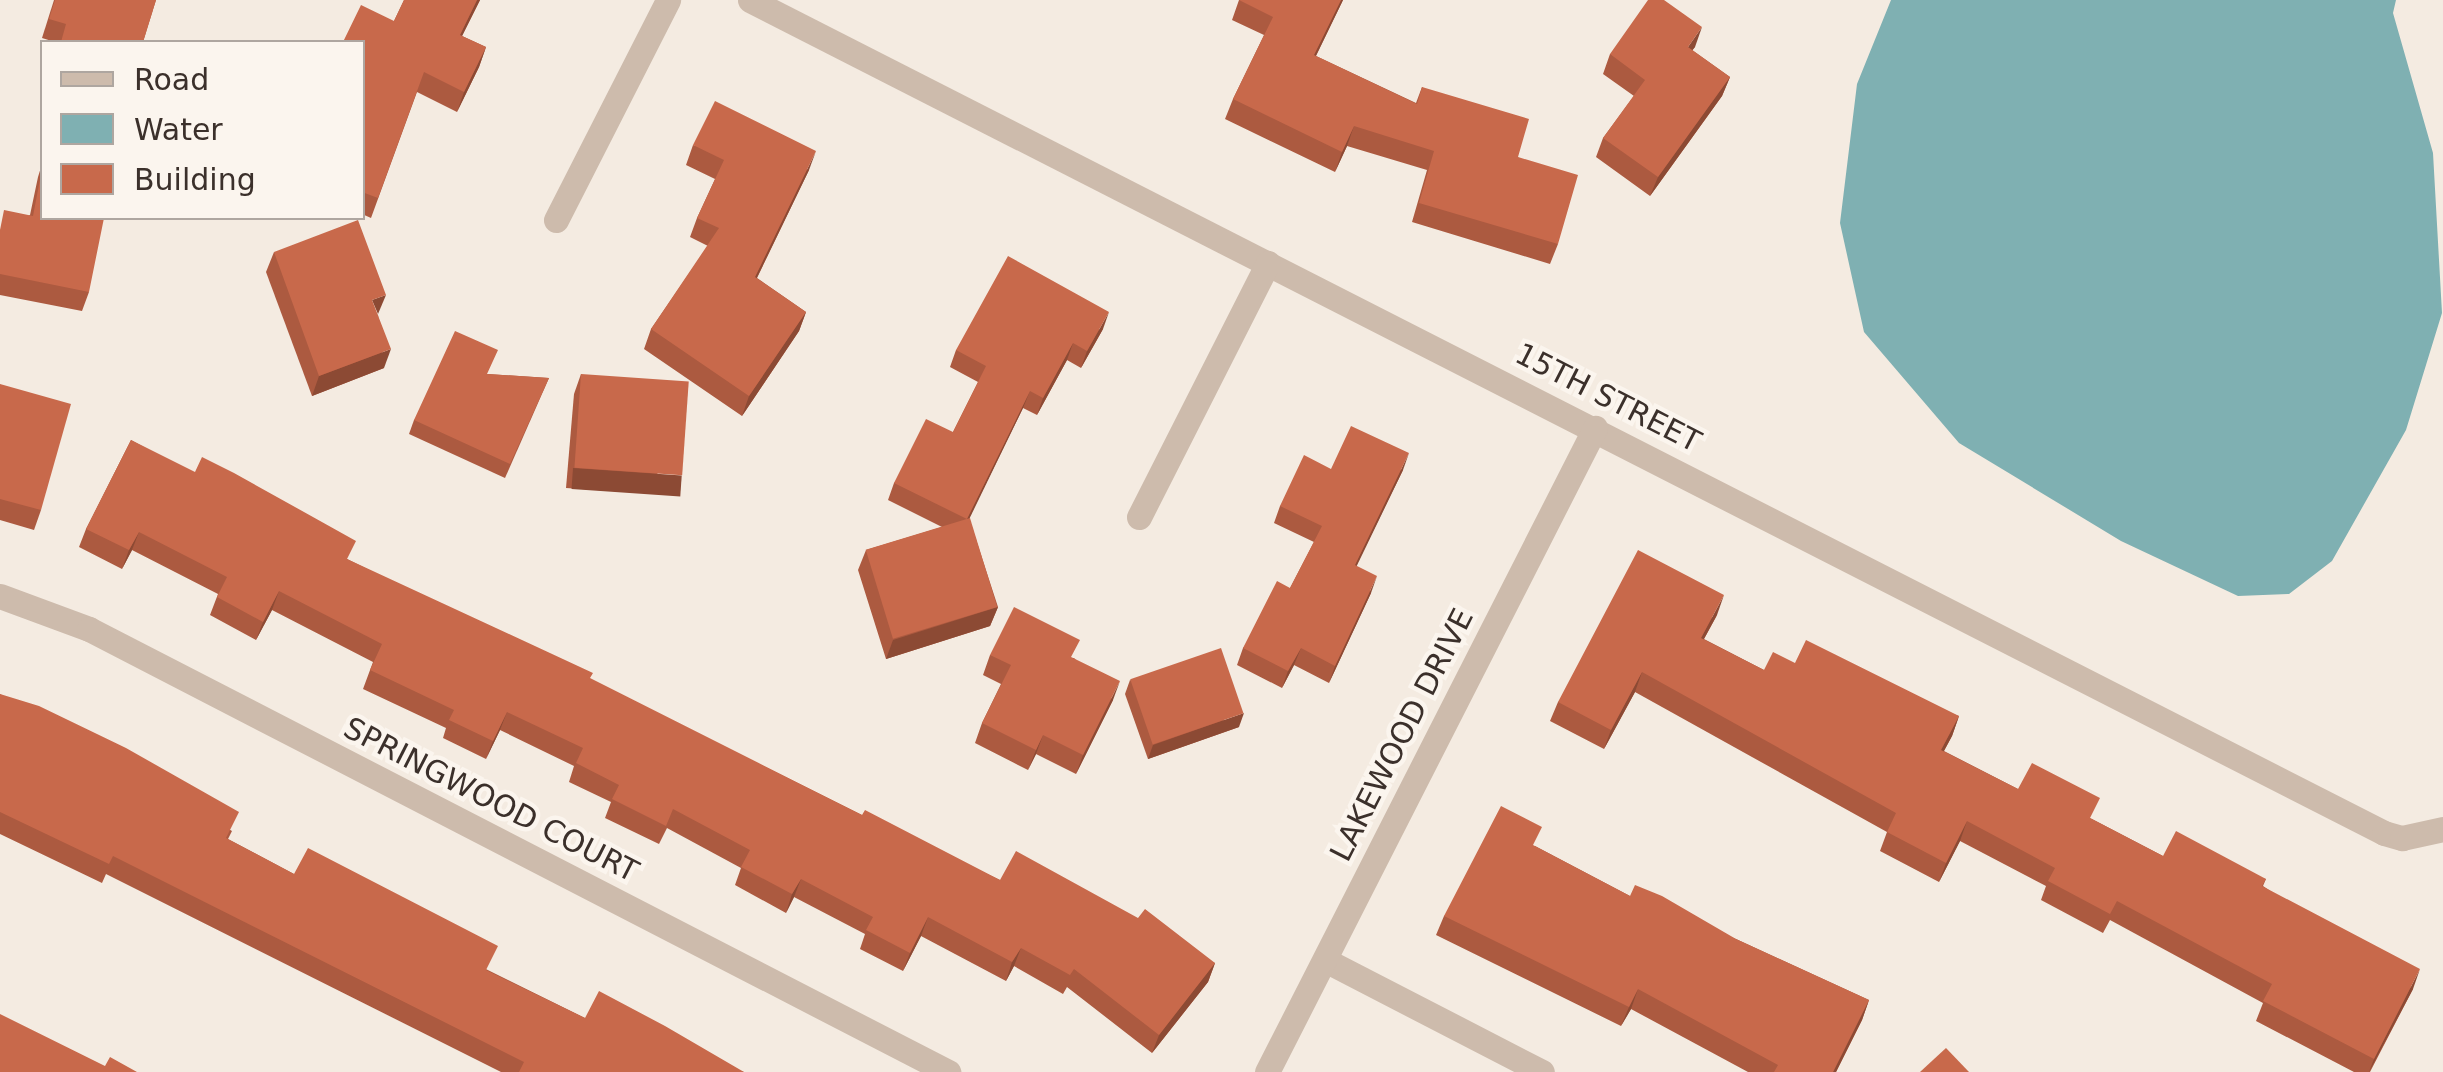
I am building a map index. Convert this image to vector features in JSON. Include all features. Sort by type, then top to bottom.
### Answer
[{"type":"street","points":[[556,220],[668,0]]},
{"type":"street","name":"15TH STREET","points":[[750,0],[2384,833],[2402,838],[2441,831]]},
{"type":"street","points":[[1138,517],[1268,263]]},
{"type":"street","name":"LAKEWOOD DRIVE","points":[[1267,1072],[1596,428]]},
{"type":"street","name":"SPRINGWOOD COURT","points":[[0,596],[89,629],[948,1072]]},
{"type":"street","points":[[1324,960],[1542,1072]]},
{"type":"water","points":[[1891,0],[2396,0],[2393,13],[2433,153],[2442,313],[2406,430],[2332,561],[2289,594],[2238,596],[2121,541],[1959,443],[1864,332],[1840,223],[1857,84]]},
{"type":"building","points":[[55,0],[156,0],[144,40],[62,40],[66,24],[49,19]]},
{"type":"building","points":[[404,0],[477,0],[460,35],[486,47],[464,92],[424,72],[378,198],[365,193],[365,40],[344,40],[361,5],[394,21]]},
{"type":"building","points":[[1239,0],[1341,0],[1314,55],[1417,104],[1422,87],[1529,119],[1518,157],[1578,175],[1558,244],[1419,203],[1434,151],[1354,126],[1342,152],[1233,99],[1273,17]]},
{"type":"building","points":[[1648,0],[1664,0],[1702,27],[1688,47],[1730,77],[1658,177],[1603,138],[1645,80],[1610,54]]},
{"type":"building","points":[[715,101],[816,151],[755,277],[806,312],[749,396],[651,329],[719,228],[697,218],[724,160],[693,145]]},
{"type":"building","points":[[40,179],[40,220],[104,220],[89,292],[0,274],[4,210],[33,216]]},
{"type":"building","points":[[358,220],[386,295],[372,300],[391,349],[319,376],[274,252]]},
{"type":"building","points":[[1008,256],[1109,312],[1087,351],[1073,343],[1043,398],[1030,391],[967,519],[894,483],[926,419],[953,432],[986,366],[956,350]]},
{"type":"building","points":[[455,331],[498,350],[487,374],[549,378],[510,464],[414,420]]},
{"type":"building","points":[[581,374],[689,382],[682,475],[574,468]]},
{"type":"building","points":[[0,384],[71,404],[41,510],[0,499]]},
{"type":"building","points":[[1351,426],[1409,453],[1355,565],[1377,576],[1335,666],[1301,648],[1288,671],[1243,648],[1277,581],[1290,588],[1322,526],[1280,506],[1304,455],[1331,469]]},
{"type":"building","points":[[131,440],[195,472],[202,457],[234,473],[356,541],[347,559],[593,673],[590,678],[862,815],[865,810],[1000,880],[1016,851],[1138,918],[1145,909],[1215,963],[1159,1035],[1074,969],[1070,975],[1021,948],[1012,962],[928,917],[910,953],[866,930],[873,917],[801,879],[792,894],[741,867],[750,850],[673,809],[666,826],[612,799],[619,785],[576,763],[583,748],[507,712],[493,741],[449,720],[454,710],[370,670],[382,644],[279,591],[263,622],[217,597],[227,577],[139,532],[129,550],[86,529]]},
{"type":"building","points":[[970,518],[997,607],[893,639],[866,550]]},
{"type":"building","points":[[1638,550],[1724,595],[1701,638],[1764,670],[1773,652],[1795,663],[1806,640],[1959,716],[1941,750],[2018,789],[2032,763],[2100,798],[2090,818],[2163,856],[2176,831],[2266,879],[2262,886],[2420,969],[2374,1059],[2263,1001],[2272,984],[2117,901],[2110,914],[2048,881],[2055,868],[1967,821],[1946,863],[1887,832],[1896,813],[1642,672],[1611,730],[1558,702]]},
{"type":"building","points":[[1014,607],[1080,640],[1071,657],[1120,681],[1083,755],[1043,735],[1036,750],[982,723],[1011,665],[990,655]]},
{"type":"building","points":[[1221,648],[1243,713],[1153,744],[1130,679]]},
{"type":"building","points":[[0,694],[39,706],[126,748],[239,812],[226,838],[294,874],[308,848],[498,946],[486,970],[585,1018],[599,991],[744,1072],[519,1072],[524,1062],[113,856],[109,864],[0,812]]},
{"type":"building","points":[[1501,806],[1542,827],[1533,845],[1630,896],[1635,885],[1662,896],[1736,939],[1869,1000],[1833,1072],[1774,1072],[1778,1065],[1638,989],[1629,1007],[1444,916]]},
{"type":"building","points":[[0,1014],[105,1066],[110,1057],[137,1072],[0,1072]]},
{"type":"building","points":[[1946,1048],[1969,1072],[1920,1072]]}]
